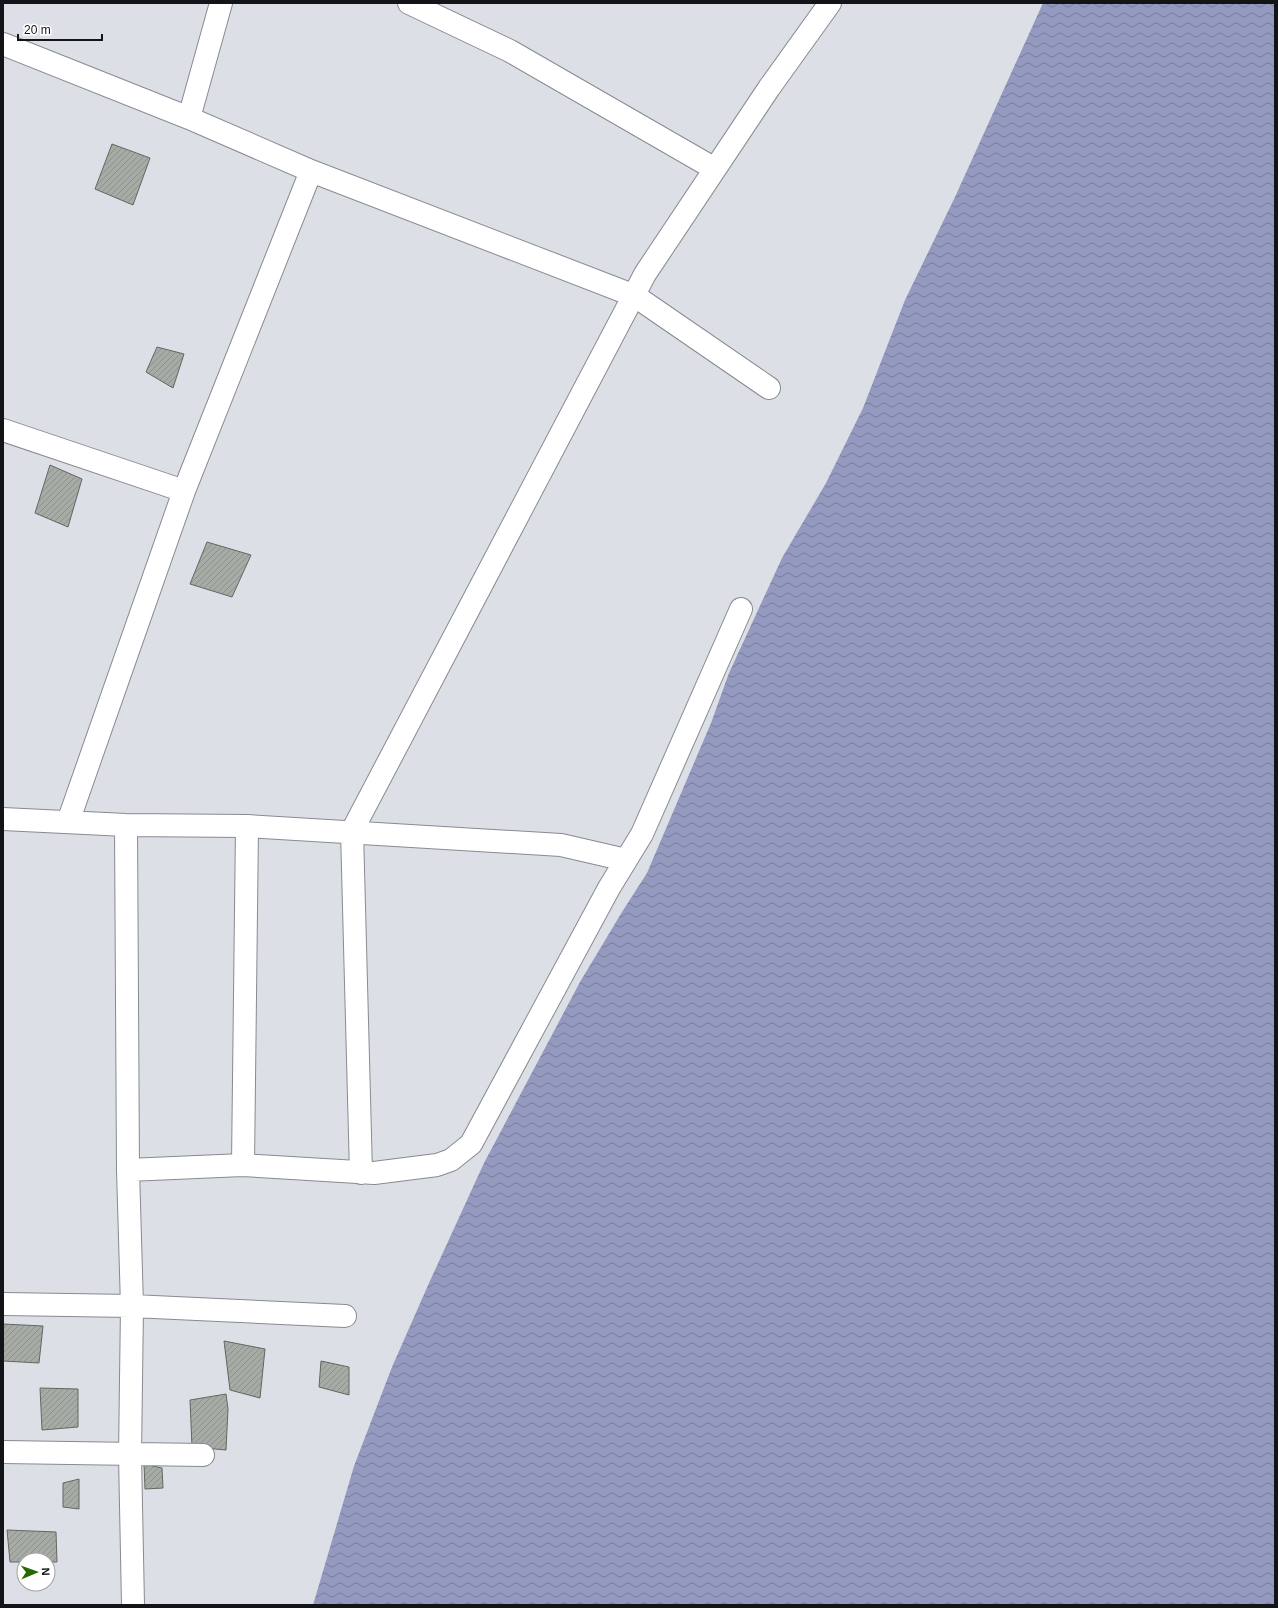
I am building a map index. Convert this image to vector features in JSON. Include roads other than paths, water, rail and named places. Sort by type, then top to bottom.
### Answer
[{"type":"street","points":[[189,118],[222,3]]},
{"type":"street","points":[[409,3],[510,51],[716,169]]},
{"type":"street","points":[[361,1172],[352,831],[645,274],[769,88],[830,3]]},
{"type":"street","points":[[3,44],[189,118],[311,171],[634,296],[769,388]]},
{"type":"street","points":[[68,822],[184,491],[311,171]]},
{"type":"street","points":[[3,430],[184,491]]},
{"type":"street","points":[[128,1170],[243,1166],[374,1173],[437,1165],[451,1160],[471,1144],[609,888],[642,834],[741,609]]},
{"type":"street","points":[[3,818],[126,825],[247,826],[561,844],[626,860]]},
{"type":"street","points":[[126,825],[128,1170],[132,1306],[130,1455],[133,1605]]},
{"type":"street","points":[[243,1166],[247,826]]},
{"type":"street","points":[[3,1304],[132,1306],[345,1316]]},
{"type":"street","points":[[3,1452],[203,1455]]},
{"type":"water","points":[[1043,3],[1275,3],[1275,1605],[313,1605],[354,1466],[392,1367],[429,1283],[484,1163],[580,982],[647,873],[711,723],[729,673],[782,558],[826,483],[863,408],[905,300],[955,197]]}]
